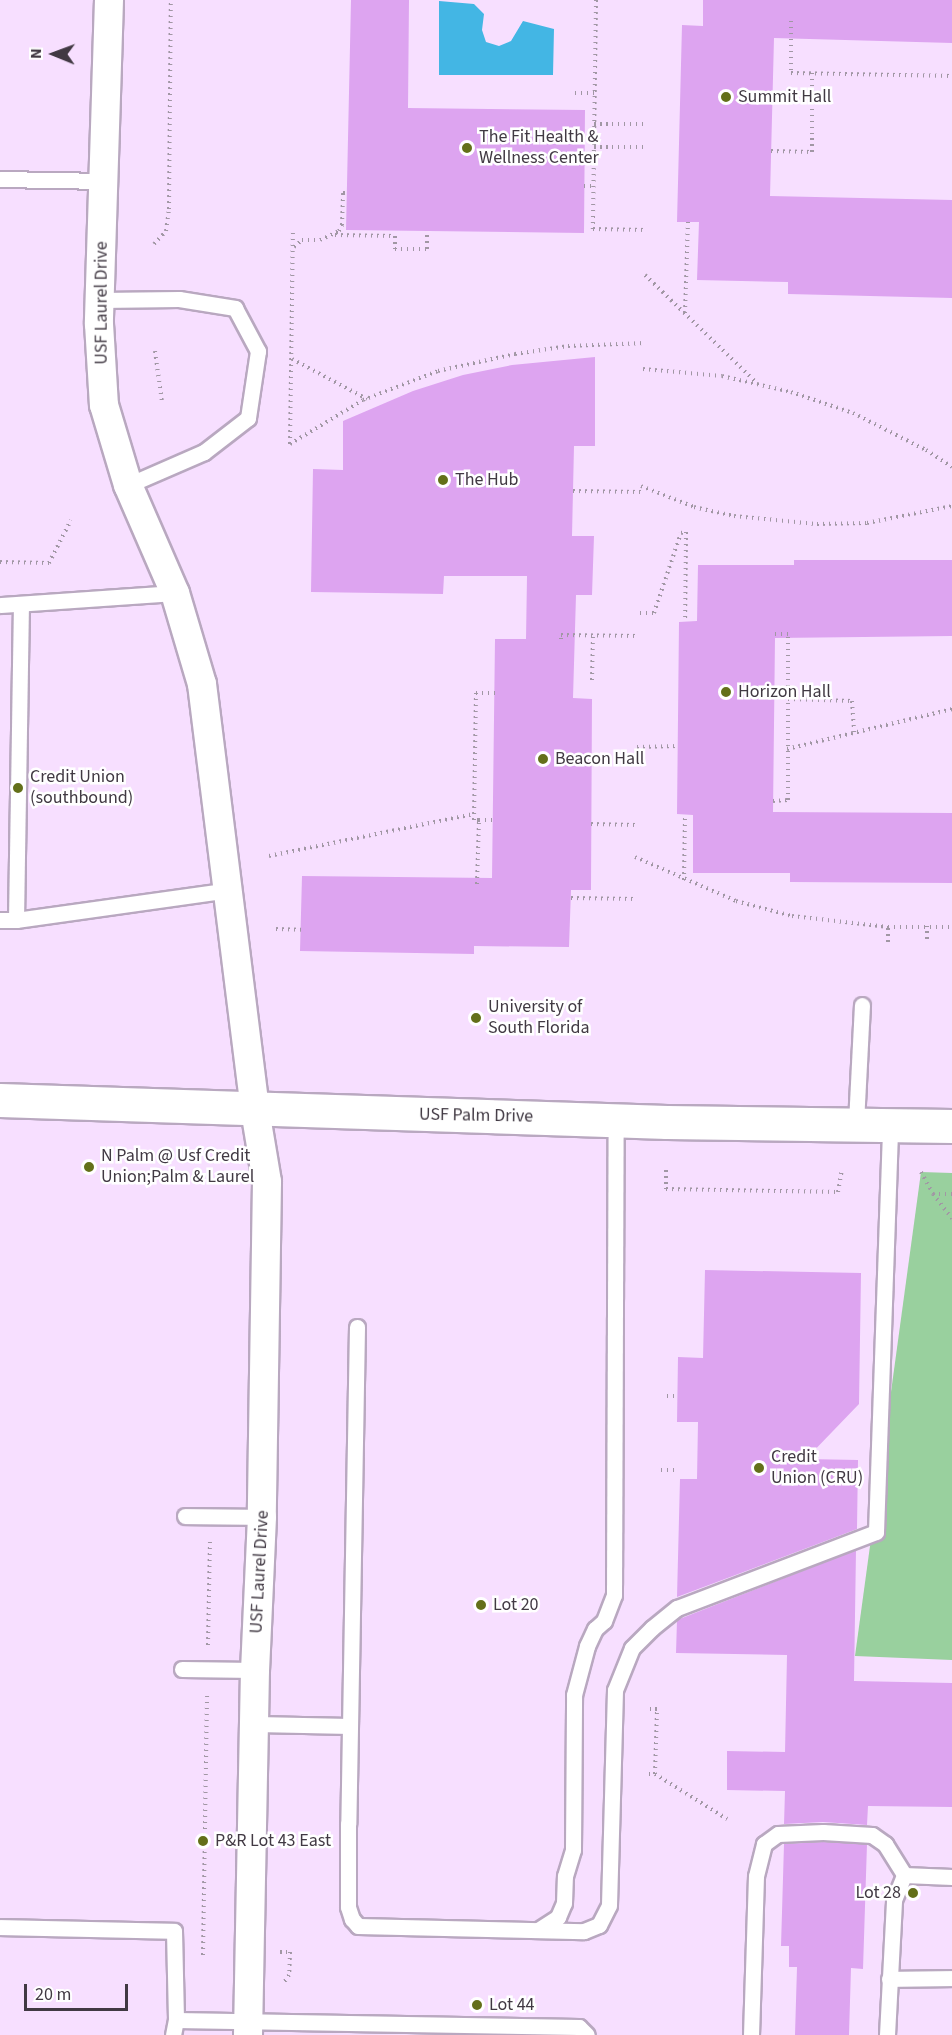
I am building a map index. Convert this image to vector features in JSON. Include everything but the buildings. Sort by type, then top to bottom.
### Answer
[{"type":"street","name":"USF Laurel Drive","points":[[109,0],[100,300],[104,405],[128,485],[175,593],[202,684],[255,1110],[267,1182],[262,1518],[255,1670],[256,1724],[248,2028]]},
{"type":"street","name":"USF Palm Drive","points":[[0,1100],[616,1120],[952,1126]]},
{"type":"lane","points":[[0,179],[104,181]]},
{"type":"lane","points":[[100,300],[179,298],[235,308],[258,351],[248,418],[204,452],[128,485]]},
{"type":"lane","points":[[0,605],[175,593]]},
{"type":"lane","points":[[16,920],[21,605]]},
{"type":"lane","points":[[0,920],[16,920],[229,890]]},
{"type":"lane","points":[[856,1123],[862,1005]]},
{"type":"lane","points":[[538,1930],[558,1917],[564,1903],[566,1876],[573,1850],[574,1695],[587,1646],[595,1629],[604,1621],[615,1595],[616,1120]]},
{"type":"lane","points":[[357,1327],[348,1907],[352,1919],[358,1926],[584,1931],[599,1925],[609,1905],[615,1690],[632,1648],[677,1608],[876,1532],[890,1125]]},
{"type":"lane","points":[[184,1516],[262,1518]]},
{"type":"lane","points":[[182,1668],[255,1670]]},
{"type":"lane","points":[[256,1724],[350,1726]]},
{"type":"lane","points":[[751,2035],[756,1876],[764,1844],[778,1834],[824,1832],[872,1835],[885,1844],[904,1875]]},
{"type":"lane","points":[[904,1875],[952,1877]]},
{"type":"lane","points":[[887,2035],[894,1900],[904,1875]]},
{"type":"lane","points":[[0,1927],[174,1931],[174,2028],[579,2027],[587,2035]]},
{"type":"lane","points":[[889,1979],[952,1978]]},
{"type":"path","points":[[154,244],[166,231],[169,209],[171,0]]},
{"type":"path","points":[[596,0],[592,229],[646,230]]},
{"type":"path","points":[[792,21],[791,73],[952,76]]},
{"type":"path","points":[[771,151],[812,152],[812,73]]},
{"type":"path","points":[[575,93],[595,93]]},
{"type":"path","points":[[594,124],[648,124]]},
{"type":"path","points":[[594,147],[647,147]]},
{"type":"path","points":[[584,186],[593,186]]},
{"type":"path","points":[[335,235],[342,225],[343,193],[347,193]]},
{"type":"path","points":[[685,314],[688,222]]},
{"type":"path","points":[[294,228],[290,444],[367,399],[438,371],[515,354],[568,346],[644,343]]},
{"type":"path","points":[[293,247],[302,240],[320,240],[335,235],[395,236],[394,249],[427,249],[428,231]]},
{"type":"path","points":[[645,275],[757,384]]},
{"type":"path","points":[[155,351],[162,402]]},
{"type":"path","points":[[292,359],[367,399]]},
{"type":"path","points":[[643,369],[722,376],[791,392],[853,413],[926,450],[952,467]]},
{"type":"path","points":[[641,486],[694,507],[734,516],[817,524],[867,524],[952,506]]},
{"type":"path","points":[[573,491],[641,492]]},
{"type":"path","points":[[0,562],[49,563],[71,520]]},
{"type":"path","points":[[640,613],[654,613],[681,533],[686,532],[685,622]]},
{"type":"path","points":[[773,801],[788,800],[788,634],[775,634]]},
{"type":"path","points":[[561,639],[561,635],[639,636]]},
{"type":"path","points":[[591,680],[593,635]]},
{"type":"path","points":[[493,820],[474,820],[476,693],[496,693]]},
{"type":"path","points":[[788,699],[852,701],[854,733]]},
{"type":"path","points":[[787,749],[952,709]]},
{"type":"path","points":[[637,747],[678,746]]},
{"type":"path","points":[[269,856],[474,814]]},
{"type":"path","points":[[684,880],[685,814]]},
{"type":"path","points":[[477,884],[478,820]]},
{"type":"path","points":[[591,824],[636,825]]},
{"type":"path","points":[[635,857],[736,901],[792,916],[888,927],[952,927]]},
{"type":"path","points":[[570,898],[635,899]]},
{"type":"path","points":[[927,926],[927,939]]},
{"type":"path","points":[[888,927],[888,942]]},
{"type":"path","points":[[276,929],[301,930]]},
{"type":"path","points":[[666,1170],[666,1189],[838,1192],[842,1170]]},
{"type":"path","points":[[921,1172],[933,1194],[952,1218]]},
{"type":"path","points":[[933,1194],[952,1194]]},
{"type":"path","points":[[667,1396],[677,1396]]},
{"type":"path","points":[[661,1470],[675,1470]]},
{"type":"path","points":[[208,1648],[210,1541]]},
{"type":"path","points":[[202,1960],[207,1692]]},
{"type":"path","points":[[650,1709],[657,1709],[656,1774]]},
{"type":"path","points":[[649,1774],[656,1774],[727,1819]]},
{"type":"shaded area","name":"University of South Florida","points":[[0,0],[952,0],[952,2035],[0,2035]]},
{"type":"green space","points":[[921,1172],[952,1173],[952,1660],[855,1656]]},
{"type":"water","points":[[439,1],[474,4],[484,14],[482,30],[486,42],[499,46],[511,41],[523,21],[554,29],[553,75],[439,75]]},
{"type":"place","name":"Summit Hall","points":[[726,97]]},
{"type":"place","name":"The Fit Health & Wellness Center","points":[[467,148]]},
{"type":"place","name":"The Hub","points":[[443,480]]},
{"type":"place","name":"Horizon Hall","points":[[726,692]]},
{"type":"place","name":"Beacon Hall","points":[[543,759]]},
{"type":"place","name":"Credit Union (southbound)","points":[[18,788]]},
{"type":"place","name":"University of South Florida","points":[[476,1018]]},
{"type":"place","name":"N Palm @ Usf Credit Union;Palm & Laurel","points":[[89,1167]]},
{"type":"place","name":"Credit Union (CRU)","points":[[759,1468]]},
{"type":"place","name":"Lot 20","points":[[481,1605]]},
{"type":"place","name":"P&R Lot 43 East","points":[[203,1841]]},
{"type":"place","name":"Lot 28","points":[[913,1893]]},
{"type":"place","name":"Lot 44","points":[[477,2005]]}]
